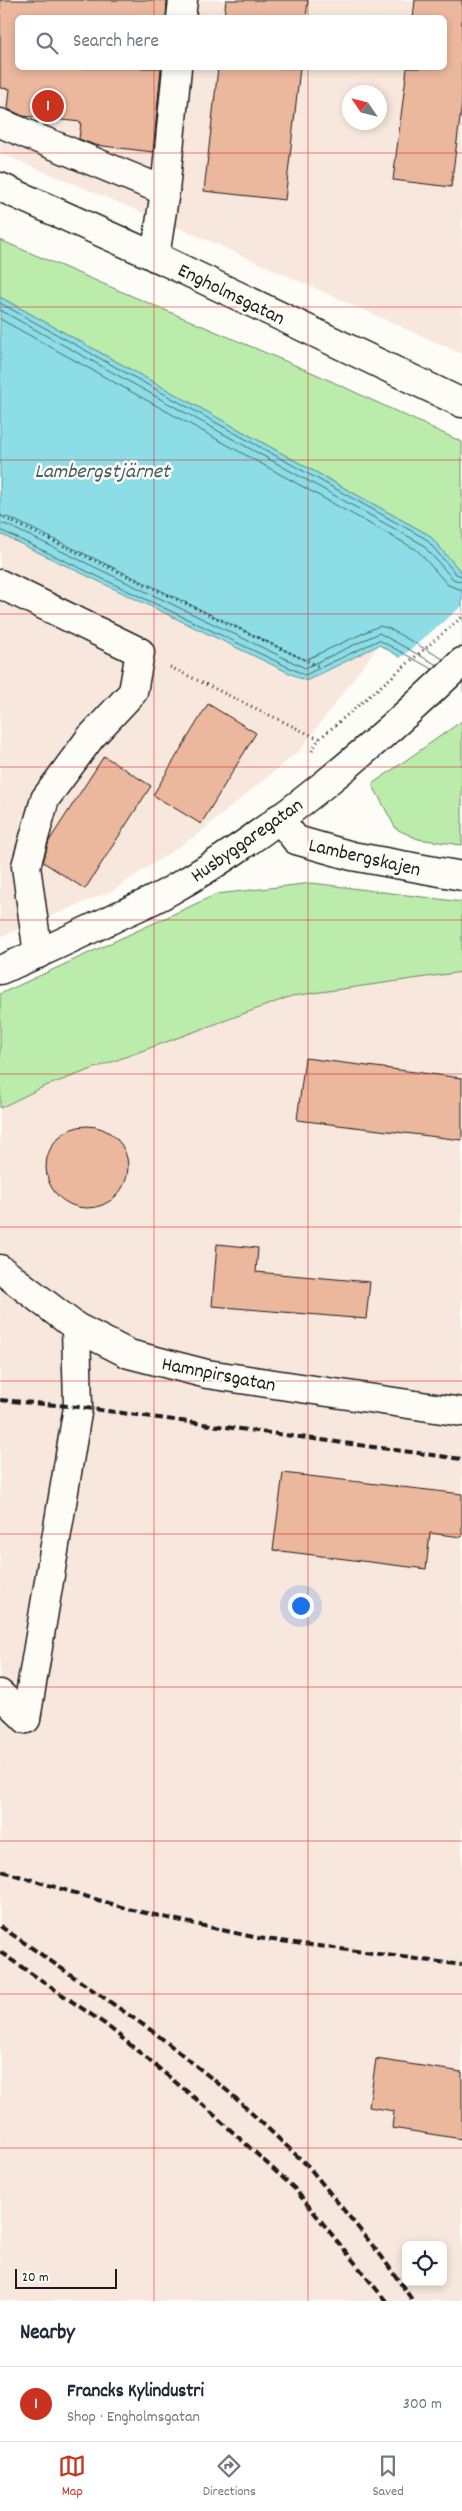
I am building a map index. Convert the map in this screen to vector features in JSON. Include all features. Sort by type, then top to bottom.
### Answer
[{"type":"street","points":[[181,15],[183,0]]},
{"type":"street","points":[[155,257],[165,191],[176,70]]},
{"type":"street","points":[[0,123],[165,191]]},
{"type":"street","name":"Engholmsgatan","points":[[0,187],[155,257],[462,403]]},
{"type":"street","points":[[0,584],[140,652],[132,692],[90,738],[45,798],[26,866],[38,954]]},
{"type":"street","name":"Husbyggaregatan","points":[[0,970],[168,892],[280,818],[383,736],[462,662]]},
{"type":"street","name":"Lambergskajen","points":[[280,818],[296,840],[352,856],[462,876]]},
{"type":"street","name":"Hamnpirsgatan","points":[[0,1269],[76,1327],[129,1354],[207,1374],[462,1412]]},
{"type":"street","points":[[0,1694],[26,1719],[78,1407],[76,1327]]},
{"type":"path","points":[[0,516],[318,666]]},
{"type":"path","points":[[140,652],[319,739],[365,702],[462,617]]},
{"type":"shaded area","points":[[0,0],[462,0],[462,354],[189,232],[0,153]]},
{"type":"shaded area","points":[[0,534],[306,681],[379,645],[300,750],[198,834],[112,891],[0,937]]},
{"type":"shaded area","points":[[462,972],[462,2301],[0,2301],[0,1108],[43,1087],[292,996]]},
{"type":"green space","points":[[0,240],[318,375],[462,442],[462,573],[429,535],[0,297]]},
{"type":"green space","points":[[462,721],[462,845],[418,839],[396,829],[372,784]]},
{"type":"green space","points":[[312,883],[462,902],[462,972],[292,996],[43,1087],[0,1108],[0,994],[217,894]]},
{"type":"water","name":"Lambergstjärnet","points":[[0,297],[429,535],[462,573],[462,692],[379,645],[306,681],[0,534]]},
{"type":"pier","points":[[462,606],[462,694],[399,659]]},
{"type":"building","points":[[0,0],[167,0],[166,15],[15,15],[15,70],[161,70],[153,152],[95,145],[79,139],[81,122],[23,116],[8,109],[10,89],[0,88]]},
{"type":"building","points":[[226,0],[308,0],[306,15],[224,15]]},
{"type":"building","points":[[415,0],[462,0],[462,103],[451,187],[393,180],[407,70],[447,70],[447,15],[413,15]]},
{"type":"building","points":[[218,70],[300,70],[285,200],[204,191]]},
{"type":"building","points":[[208,704],[256,733],[201,824],[153,795]]},
{"type":"building","points":[[104,756],[151,786],[85,889],[43,862],[49,841]]},
{"type":"building","points":[[305,1058],[462,1078],[462,1140],[297,1120]]},
{"type":"building","points":[[87,1126],[103,1129],[116,1138],[125,1151],[128,1167],[125,1183],[116,1196],[103,1205],[87,1208],[71,1205],[58,1196],[49,1183],[46,1167],[49,1151],[58,1138],[71,1129]]},
{"type":"building","points":[[217,1244],[258,1248],[256,1272],[370,1282],[366,1319],[212,1306]]},
{"type":"building","points":[[283,1473],[462,1494],[462,1537],[430,1533],[426,1569],[273,1550]]},
{"type":"building","points":[[376,2059],[462,2072],[462,2139],[392,2128],[394,2111],[369,2107]]},
{"type":"railway","points":[[0,1400],[78,1407],[462,1459]]},
{"type":"railway","points":[[2,1871],[128,1909],[258,1938],[462,1965]]},
{"type":"railway","points":[[0,1926],[155,2033],[230,2093],[308,2166],[382,2257],[413,2301]]},
{"type":"railway","points":[[0,1952],[105,2024],[202,2104],[294,2188],[386,2301]]},
{"type":"place","name":"Francks Kylindustri","points":[[48,106]]}]
